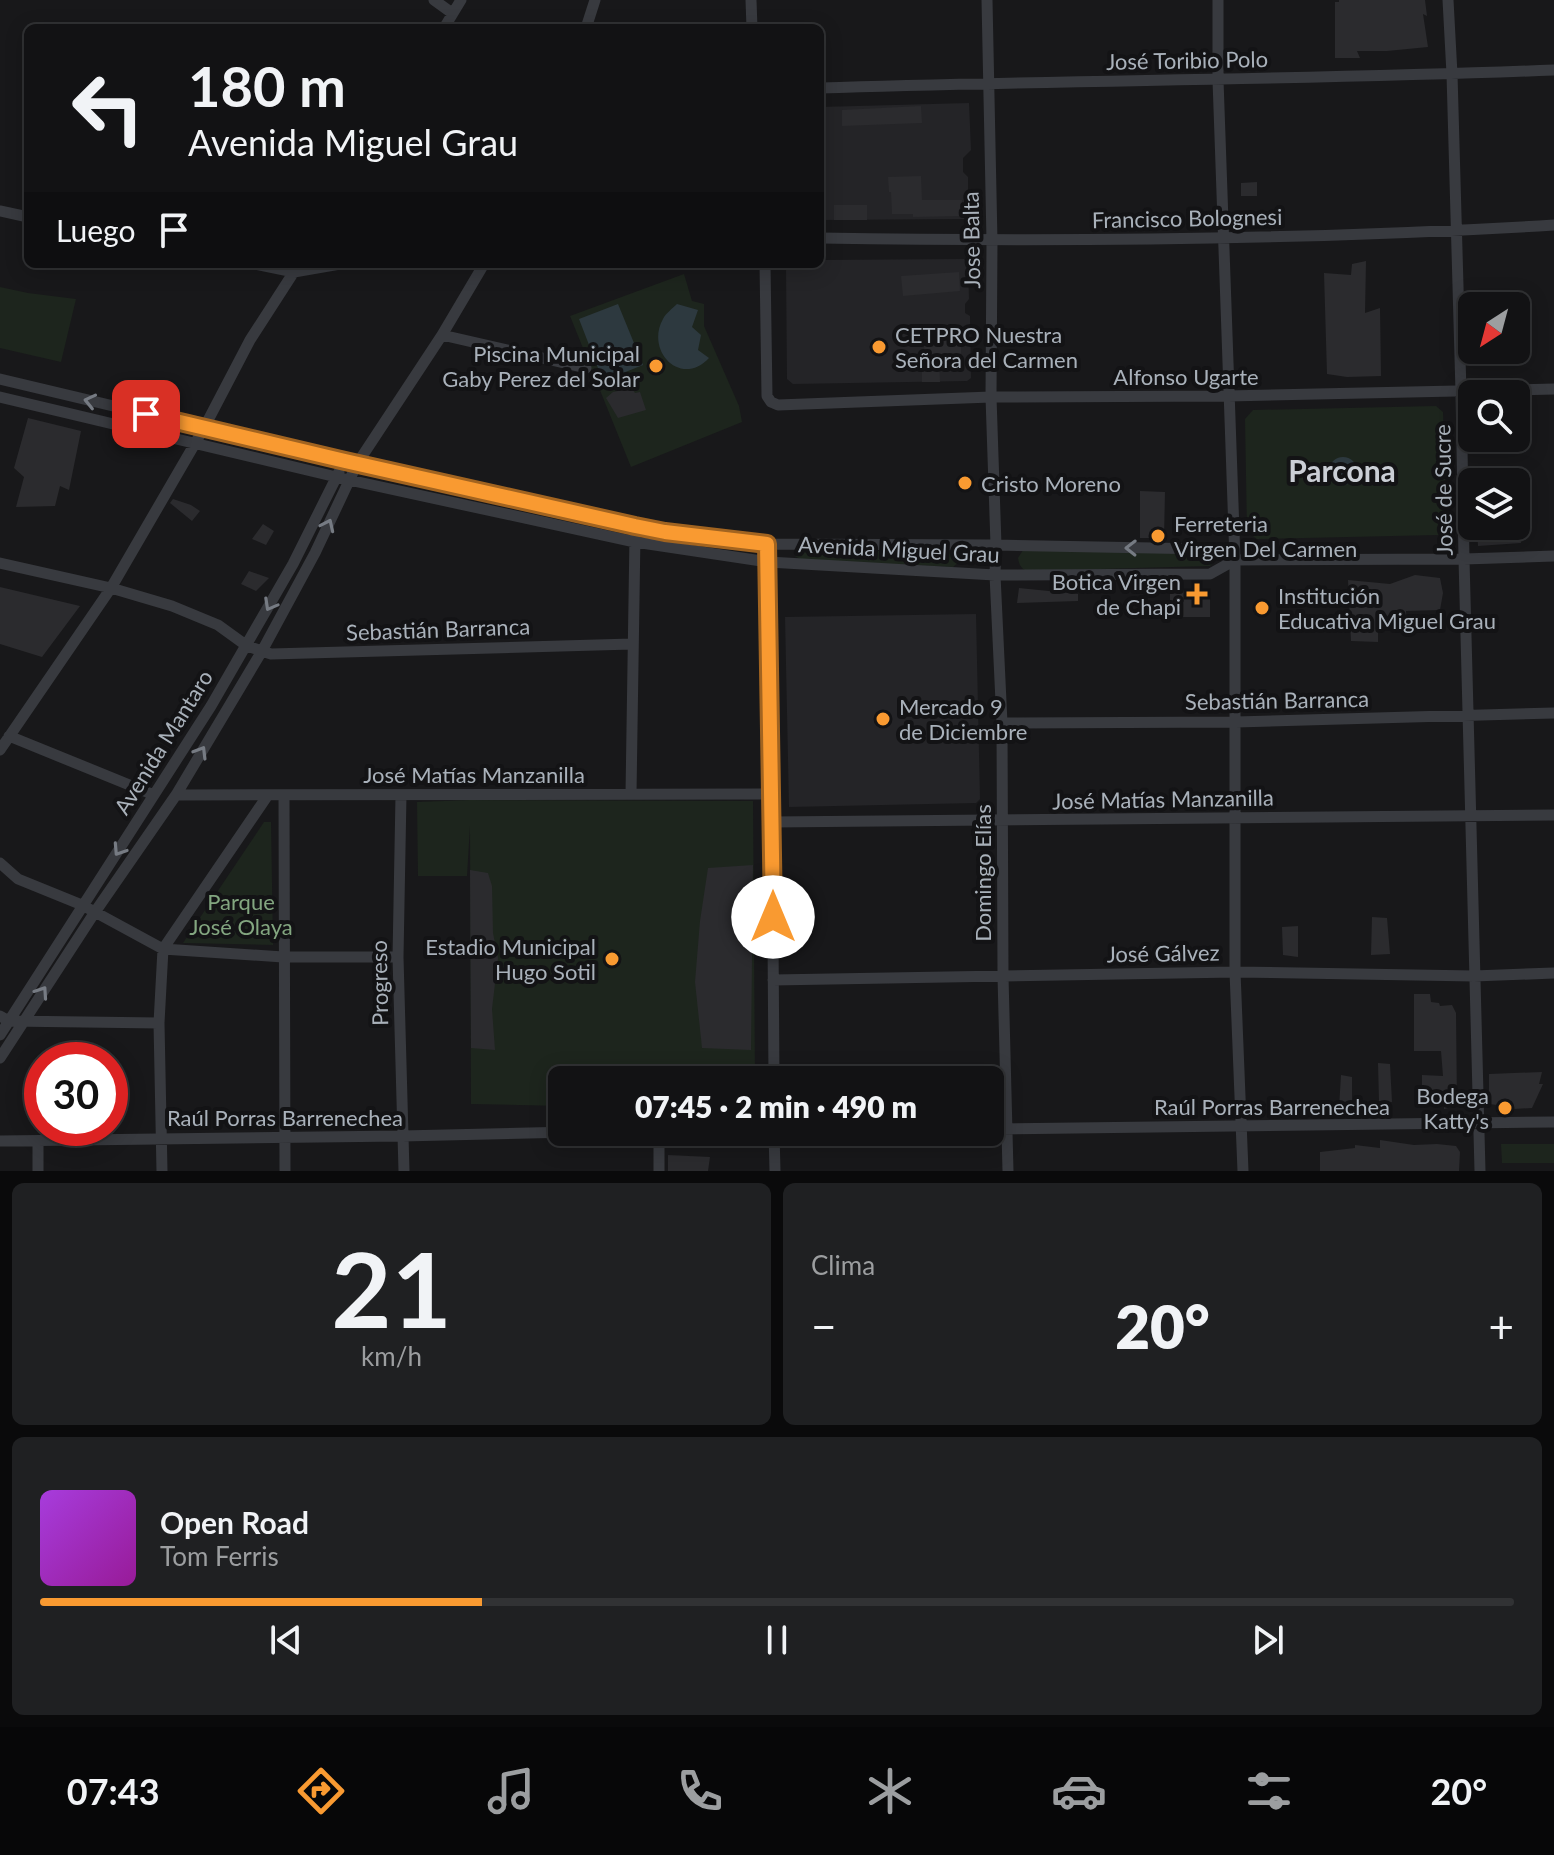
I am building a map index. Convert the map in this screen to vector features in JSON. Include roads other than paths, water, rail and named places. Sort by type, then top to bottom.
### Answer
[{"type":"street","points":[[434,0],[452,13]]},
{"type":"street","points":[[446,24],[461,0]]},
{"type":"street","points":[[587,24],[595,0]]},
{"type":"street","points":[[751,0],[752,24]]},
{"type":"street","name":"Jose Balta","points":[[987,0],[995,575]]},
{"type":"street","points":[[1218,0],[1218,80],[1235,560],[1235,972],[1243,1171]]},
{"type":"street","name":"José de Sucre","points":[[1448,0],[1461,380]]},
{"type":"street","name":"José Toribio Polo","points":[[824,88],[1554,70]]},
{"type":"street","points":[[0,211],[24,216]]},
{"type":"street","name":"Francisco Bolognesi","points":[[824,238],[992,241],[1225,238],[1554,225]]},
{"type":"street","points":[[0,750],[111,588],[204,428],[250,340],[296,268]]},
{"type":"street","name":"Avenida Mantaro","points":[[0,1035],[4,1019],[211,706],[293,564],[336,477],[351,463],[442,335],[482,268]]},
{"type":"street","name":"Alfonso Ugarte","points":[[765,268],[767,396],[778,405],[991,397],[1458,392]]},
{"type":"street","points":[[442,335],[586,368]]},
{"type":"street","name":"Avenida Miguel Grau","points":[[0,379],[351,463],[635,526],[767,544],[1208,549],[1235,560],[1554,556]]},
{"type":"street","name":"Alfonso Ugarte","points":[[1530,390],[1554,389]]},
{"type":"street","name":"Avenida Miguel Grau","points":[[0,397],[349,480],[635,542],[768,562],[995,575],[1210,574],[1235,560]]},
{"type":"street","name":"José de Sucre","points":[[1462,452],[1480,1171]]},
{"type":"street","points":[[0,1058],[176,795],[262,651],[315,553],[349,480],[351,463]]},
{"type":"street","points":[[631,794],[635,526]]},
{"type":"street","points":[[767,544],[774,1066]]},
{"type":"street","name":"Sebastián Barranca","points":[[0,563],[111,588],[172,606],[218,625],[247,646],[271,654],[632,644]]},
{"type":"street","name":"Domingo Elías","points":[[995,575],[1002,723],[1008,1171]]},
{"type":"street","name":"Sebastián Barranca","points":[[1002,723],[1236,722],[1554,713]]},
{"type":"street","points":[[9,736],[154,795]]},
{"type":"street","name":"José Matías Manzanilla","points":[[176,795],[772,794]]},
{"type":"street","points":[[162,1171],[159,1023],[163,949],[268,795]]},
{"type":"street","points":[[284,795],[285,1171]]},
{"type":"street","name":"Progreso","points":[[401,795],[398,957],[404,1171]]},
{"type":"street","name":"José Matías Manzanilla","points":[[772,822],[1554,815]]},
{"type":"street","points":[[0,863],[18,879],[82,905],[163,949],[283,957],[398,957]]},
{"type":"street","name":"José Gálvez","points":[[773,980],[1235,972],[1474,976],[1554,973]]},
{"type":"street","points":[[4,1019],[159,1023]]},
{"type":"street","name":"Raúl Porras Barrenechea","points":[[1007,1129],[1554,1122]]},
{"type":"street","name":"Raúl Porras Barrenechea","points":[[128,1139],[548,1133]]},
{"type":"street","name":"Raúl Porras Barrenechea","points":[[0,1141],[24,1141]]},
{"type":"street","points":[[38,1146],[38,1171]]},
{"type":"street","points":[[659,1146],[659,1171]]},
{"type":"street","points":[[774,1146],[775,1171]]},
{"type":"place","name":"CETPRO Nuestra Señora del Carmen","points":[[879,347]]},
{"type":"place","name":"Piscina Municipal Gaby Perez del Solar","points":[[656,366]]},
{"type":"place","name":"Cristo Moreno","points":[[965,483]]},
{"type":"place","name":"Ferreteria Virgen Del Carmen","points":[[1158,536]]},
{"type":"place","name":"Botica Virgen de Chapi","points":[[1197,594]]},
{"type":"place","name":"Institución Educativa Miguel Grau","points":[[1262,608]]},
{"type":"place","name":"Mercado 9 de Diciembre","points":[[883,719]]},
{"type":"place","name":"Estadio Municipal Hugo Sotil","points":[[612,959]]},
{"type":"place","name":"Bodega Katty's","points":[[1505,1108]]},
{"type":"district","name":"Parcona","points":[[1342,470]]},
{"type":"park label","name":"Parque José Olaya","points":[[241,914]]}]
